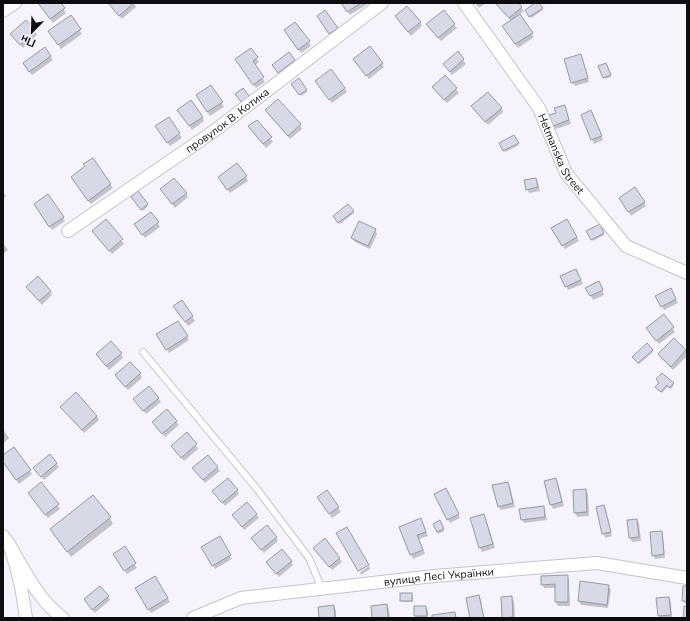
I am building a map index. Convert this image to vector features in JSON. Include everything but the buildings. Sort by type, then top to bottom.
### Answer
[{"type":"street","points":[[3,12],[15,3]]},
{"type":"street","name":"провулок В. Котика","points":[[68,230],[214,131],[382,3]]},
{"type":"street","name":"Hetmanska Street","points":[[464,3],[539,108],[566,173],[626,246],[687,273]]},
{"type":"street","points":[[6,540],[16,566],[26,618]]},
{"type":"street","points":[[6,540],[38,593],[48,605],[63,618]]},
{"type":"street","name":"вулиця Лесі Українки","points":[[193,618],[241,598],[434,576],[597,563],[687,578]]},
{"type":"lane","points":[[143,352],[267,502],[309,558],[322,589]]}]
